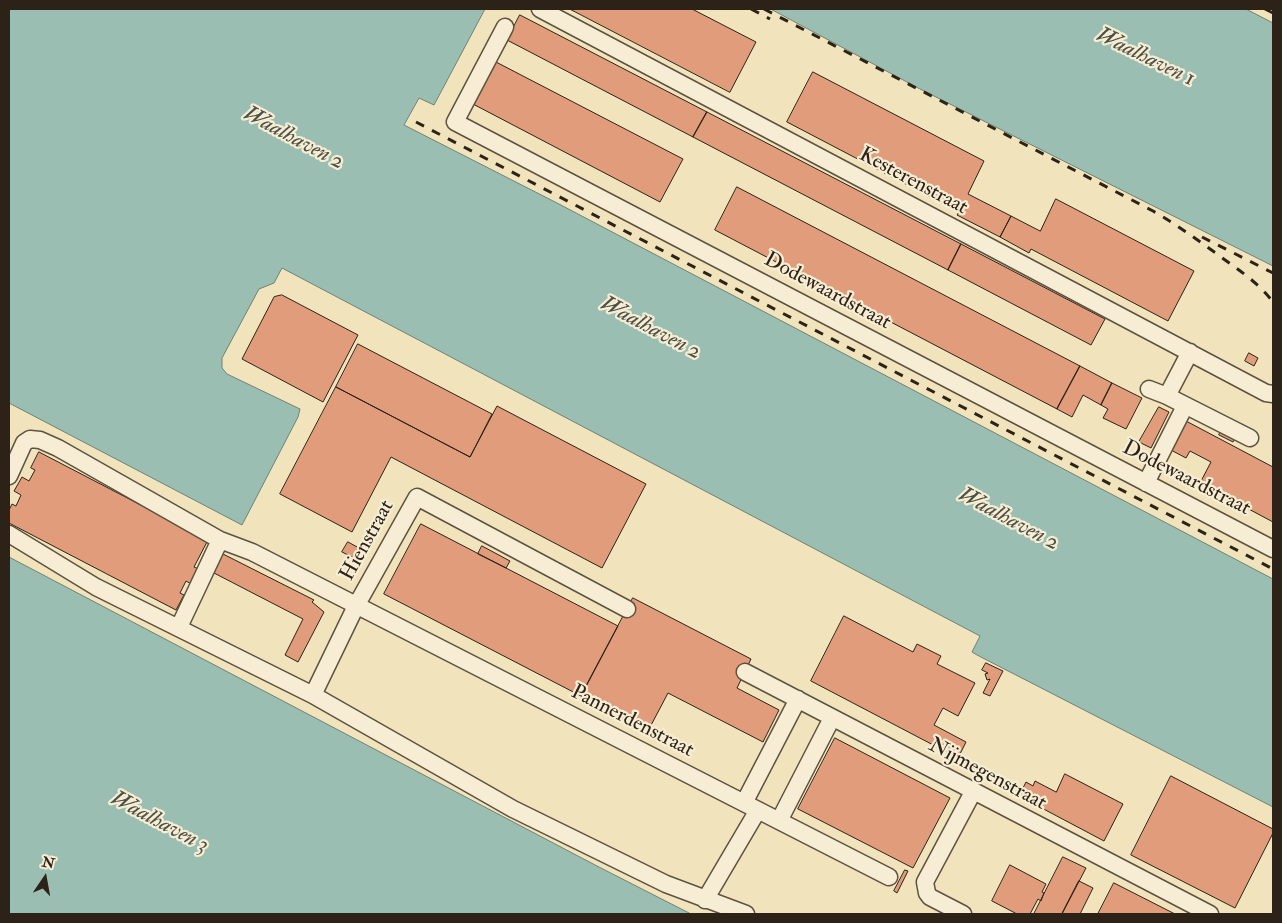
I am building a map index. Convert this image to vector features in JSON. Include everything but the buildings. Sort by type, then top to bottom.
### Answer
[{"type":"street","name":"Kesterenstraat","points":[[540,9],[1271,396]]},
{"type":"street","name":"Dodewaardstraat","points":[[505,27],[455,122],[1273,549]]},
{"type":"street","points":[[1167,396],[1190,352]]},
{"type":"street","points":[[1150,389],[1167,396],[1182,412],[1250,438]]},
{"type":"street","points":[[1146,483],[1182,412]]},
{"type":"street","name":"Pannerdenstraat","points":[[9,476],[24,443],[30,439],[40,440],[58,448],[220,540],[252,552],[889,877]]},
{"type":"street","name":"Hienstraat","points":[[313,694],[356,606],[416,497],[627,609]]},
{"type":"street","points":[[9,534],[96,587],[313,694],[513,809],[666,884],[746,914]]},
{"type":"street","points":[[179,628],[220,540]]},
{"type":"street","name":"Nijmegenstraat","points":[[745,672],[1210,914]]},
{"type":"street","points":[[705,900],[751,806],[798,699]]},
{"type":"street","points":[[779,821],[832,718]]},
{"type":"street","points":[[964,914],[930,897],[925,887],[925,882],[928,873],[973,792]]},
{"type":"water","name":"Waalhaven 2","points":[[9,9],[485,9],[434,105],[419,98],[404,125],[557,203],[1273,579],[1273,807],[977,655],[972,652],[980,636],[282,268],[274,283],[259,289],[222,358],[222,368],[227,374],[300,409],[298,417],[242,525],[9,403]]},
{"type":"water","name":"Waalhaven 1","points":[[771,9],[1246,9],[1273,23],[1273,266],[920,89]]},
{"type":"water","name":"Waalhaven 3","points":[[9,557],[597,866],[691,914],[9,914]]},
{"type":"railway","points":[[751,9],[770,19]]},
{"type":"railway","points":[[764,9],[1153,211],[1240,271],[1261,288],[1273,302]]},
{"type":"railway","points":[[1265,9],[1273,13]]},
{"type":"railway","points":[[416,122],[1273,569]]},
{"type":"railway","points":[[1202,237],[1273,273]]}]
